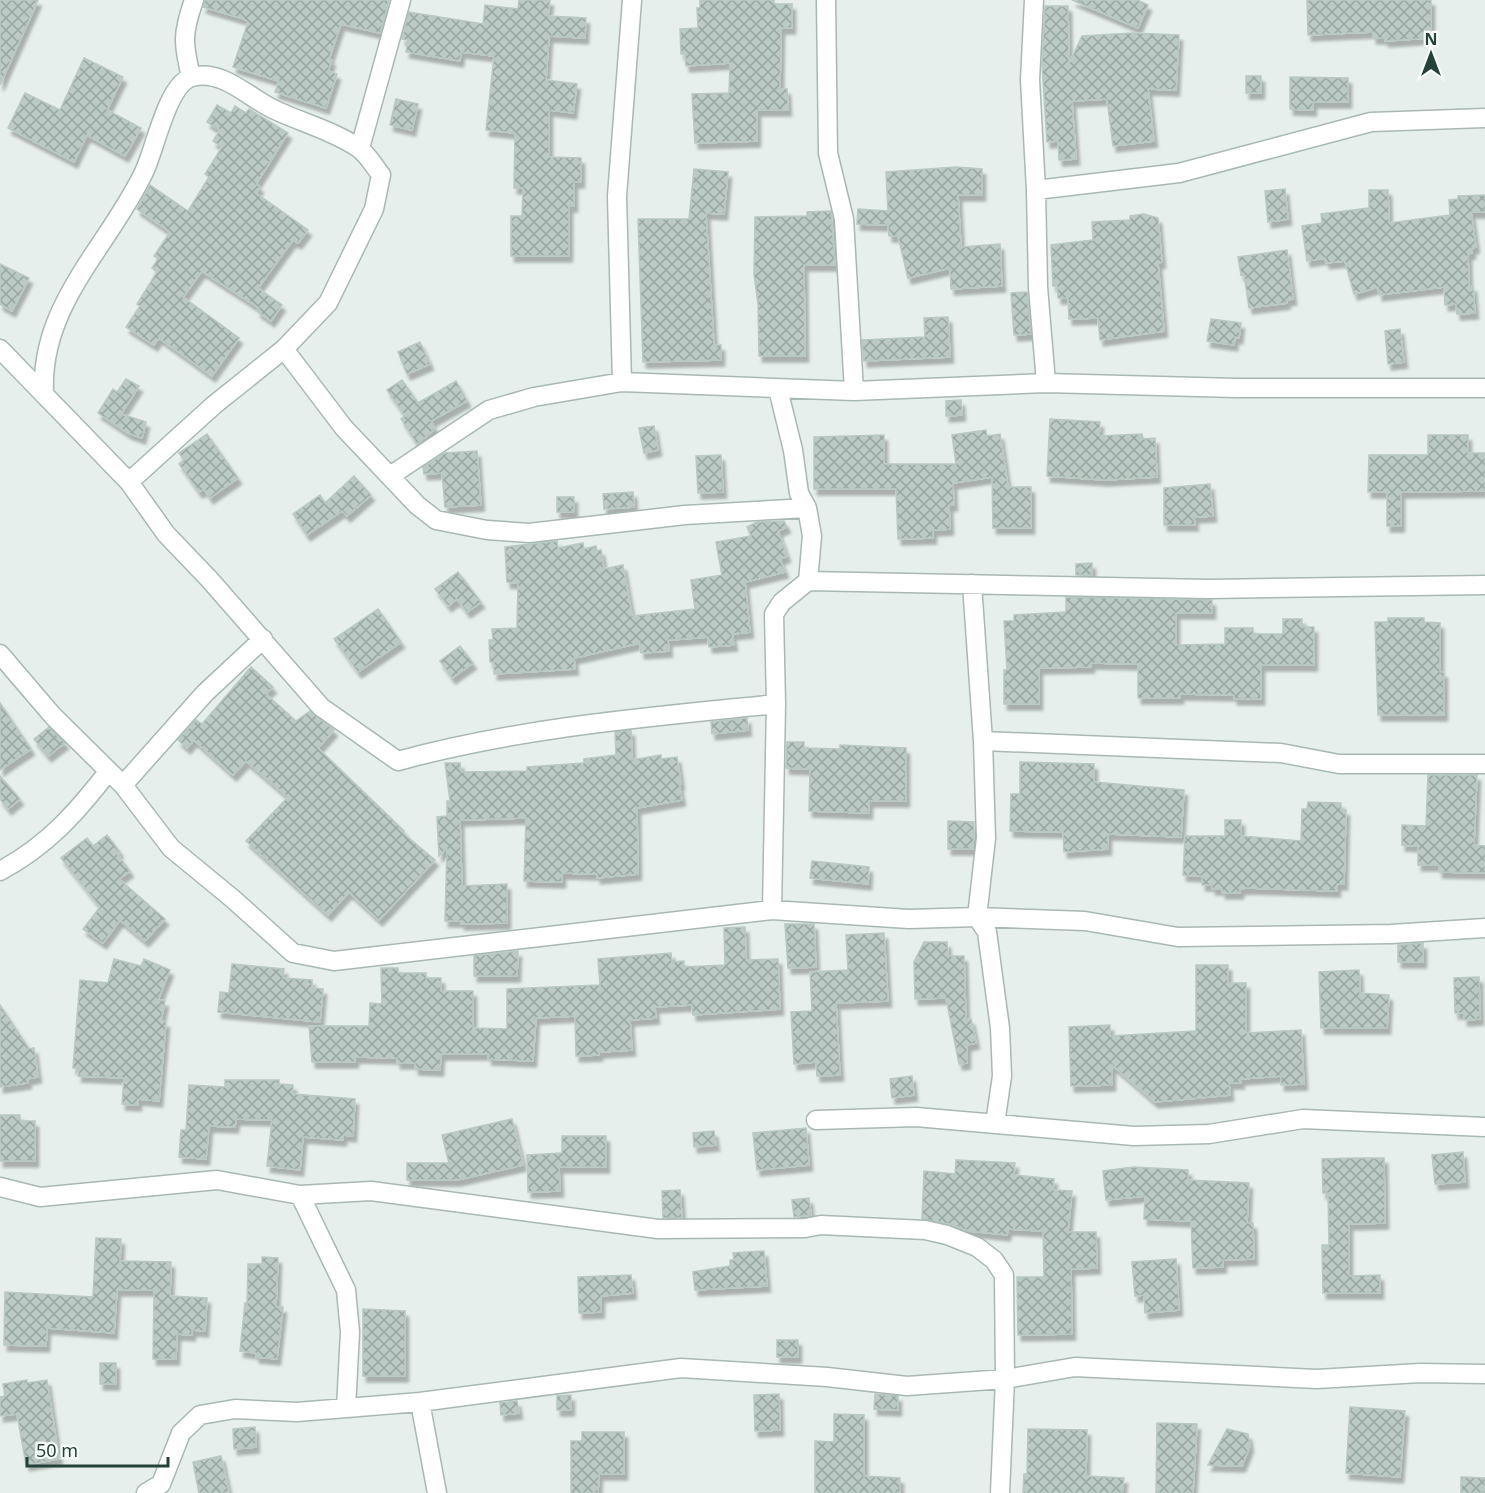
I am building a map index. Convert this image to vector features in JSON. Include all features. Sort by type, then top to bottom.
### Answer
[{"type":"street","points":[[191,77],[183,43],[186,22],[194,0]]},
{"type":"street","points":[[360,148],[401,0]]},
{"type":"street","points":[[622,382],[617,196],[632,0]]},
{"type":"street","points":[[826,0],[828,153],[844,219],[854,390]]},
{"type":"street","points":[[1035,0],[1030,80],[1038,287],[1046,383]]},
{"type":"street","points":[[44,392],[43,366],[69,291],[144,174],[168,103],[178,87],[191,77],[210,77],[235,86],[274,110],[323,128],[360,148],[381,175],[374,209],[328,303],[284,349],[214,405],[129,482]]},
{"type":"street","points":[[1036,190],[1179,173],[1371,122],[1485,118]]},
{"type":"street","points":[[0,349],[129,482],[166,534],[263,639],[321,707],[398,761],[453,746],[583,723],[776,704]]},
{"type":"street","points":[[284,349],[344,428],[436,520],[529,533],[685,515],[807,508]]},
{"type":"street","points":[[390,476],[489,410],[534,397],[622,382],[854,390],[1046,383],[1236,388],[1485,388]]},
{"type":"street","points":[[778,389],[794,450],[799,493],[807,508],[812,536],[807,581]]},
{"type":"street","points":[[772,910],[776,704],[774,614],[782,602],[807,581],[1209,589],[1485,585]]},
{"type":"street","points":[[972,584],[983,741],[986,838],[977,918],[987,932],[1000,1028],[1002,1076],[995,1124]]},
{"type":"street","points":[[123,785],[205,693],[263,639]]},
{"type":"street","points":[[0,654],[53,716],[123,785],[171,848],[293,953],[334,961],[772,910],[909,919],[1085,921],[1178,937],[1391,934],[1485,928]]},
{"type":"street","points":[[983,741],[1281,753],[1339,764],[1485,764]]},
{"type":"street","points":[[0,872],[30,855],[76,813],[108,772]]},
{"type":"street","points":[[816,1120],[916,1117],[1134,1136],[1209,1134],[1303,1119],[1485,1127]]},
{"type":"street","points":[[0,1187],[40,1197],[217,1180],[300,1195],[371,1191],[658,1229],[821,1226],[925,1230],[947,1235],[977,1247],[994,1260],[1004,1275],[1005,1378],[1000,1493]]},
{"type":"street","points":[[300,1195],[346,1290],[350,1332],[346,1408]]},
{"type":"street","points":[[157,1490],[181,1433],[200,1415],[235,1409],[297,1412],[420,1402],[681,1368],[827,1377],[907,1386],[1005,1378],[1075,1367],[1317,1379],[1420,1373],[1485,1374]]},
{"type":"street","points":[[420,1402],[437,1493]]},
{"type":"building","points":[[0,0],[38,0],[0,85]]},
{"type":"building","points":[[205,0],[389,0],[380,33],[341,24],[329,59],[332,60],[328,71],[337,74],[326,108],[275,92],[279,81],[233,67],[248,22],[203,7]]},
{"type":"building","points":[[519,0],[550,0],[548,16],[586,18],[585,38],[549,36],[546,80],[577,84],[573,113],[549,110],[549,157],[581,158],[581,182],[574,182],[574,206],[569,206],[569,256],[511,256],[511,216],[522,216],[523,188],[514,188],[515,133],[486,130],[494,56],[461,52],[460,61],[406,52],[408,40],[402,39],[409,12],[483,24],[485,5],[518,9]]},
{"type":"building","points":[[700,0],[774,0],[774,4],[792,4],[792,28],[781,28],[780,89],[787,89],[788,110],[757,110],[757,141],[695,143],[692,94],[729,93],[730,63],[686,66],[685,54],[681,54],[680,29],[698,28],[697,8],[700,8]]},
{"type":"building","points":[[1072,0],[1137,0],[1148,5],[1138,28]]},
{"type":"building","points":[[1307,0],[1431,0],[1431,38],[1385,41],[1385,38],[1373,38],[1373,32],[1308,35]]},
{"type":"building","points":[[1045,6],[1068,6],[1069,64],[1082,36],[1133,33],[1179,35],[1176,90],[1148,89],[1154,141],[1113,146],[1107,99],[1072,101],[1076,159],[1059,160],[1058,141],[1047,142],[1042,64]]},
{"type":"building","points":[[84,58],[123,77],[107,110],[141,128],[125,156],[87,135],[74,162],[8,128],[25,93],[60,110]]},
{"type":"building","points":[[1246,76],[1261,76],[1261,93],[1246,93]]},
{"type":"building","points":[[1290,77],[1348,78],[1348,102],[1313,102],[1313,110],[1290,109]]},
{"type":"building","points":[[396,99],[418,104],[412,130],[390,125]]},
{"type":"building","points":[[217,105],[231,113],[235,106],[246,113],[249,109],[288,133],[256,184],[260,187],[256,193],[308,230],[298,243],[293,240],[258,288],[282,305],[271,321],[257,311],[259,308],[202,271],[183,297],[239,338],[212,376],[159,338],[154,345],[126,327],[140,306],[137,304],[157,272],[152,268],[158,259],[154,256],[170,232],[137,209],[150,185],[188,211],[209,177],[205,174],[222,147],[213,141],[220,130],[207,122]]},
{"type":"building","points":[[956,167],[982,169],[982,195],[958,195],[961,247],[1000,244],[1002,286],[951,289],[950,268],[908,278],[898,236],[889,236],[888,225],[857,224],[858,209],[888,211],[886,172]]},
{"type":"building","points":[[694,169],[728,172],[724,214],[706,213],[714,345],[721,345],[721,360],[643,362],[638,219],[689,219]]},
{"type":"building","points":[[1285,189],[1288,219],[1268,222],[1265,191]]},
{"type":"building","points":[[1369,190],[1388,190],[1389,223],[1450,215],[1449,200],[1458,199],[1458,196],[1485,195],[1485,212],[1471,212],[1476,247],[1472,248],[1472,253],[1468,254],[1469,286],[1473,286],[1475,313],[1457,314],[1456,304],[1445,305],[1444,287],[1379,295],[1378,287],[1354,294],[1345,261],[1326,263],[1325,258],[1307,261],[1302,226],[1322,223],[1321,214],[1369,208]]},
{"type":"building","points":[[831,211],[835,265],[804,265],[805,356],[759,356],[758,304],[754,274],[755,217],[807,216],[807,212]]},
{"type":"building","points":[[1144,214],[1158,218],[1162,262],[1158,263],[1164,331],[1100,340],[1098,318],[1069,319],[1068,298],[1058,298],[1057,286],[1053,286],[1051,245],[1093,240],[1092,222],[1130,220],[1130,216]]},
{"type":"building","points":[[1287,250],[1293,299],[1286,300],[1287,303],[1249,308],[1244,274],[1241,275],[1238,257]]},
{"type":"building","points":[[0,264],[29,278],[12,311],[0,304]]},
{"type":"building","points":[[1027,292],[1031,334],[1014,335],[1011,293]]},
{"type":"building","points":[[948,317],[950,357],[864,361],[862,340],[925,337],[924,318]]},
{"type":"building","points":[[1211,319],[1241,323],[1239,338],[1235,337],[1234,345],[1207,341]]},
{"type":"building","points":[[1400,329],[1404,362],[1388,364],[1385,331]]},
{"type":"building","points":[[420,342],[430,364],[407,374],[398,352]]},
{"type":"building","points":[[126,379],[139,386],[121,414],[146,422],[142,438],[128,433],[98,413],[113,389],[117,392]]},
{"type":"building","points":[[402,380],[418,403],[456,381],[467,401],[431,421],[435,429],[417,444],[401,419],[405,416],[387,390]]},
{"type":"building","points":[[961,400],[962,415],[946,416],[946,401]]},
{"type":"building","points":[[1050,419],[1100,422],[1099,436],[1142,434],[1143,439],[1155,438],[1157,477],[1105,480],[1047,476]]},
{"type":"building","points":[[654,426],[658,450],[644,453],[639,428]]},
{"type":"building","points":[[986,430],[987,436],[1000,434],[1008,487],[1031,487],[1031,528],[993,528],[992,477],[953,483],[954,505],[949,505],[950,529],[933,530],[933,538],[898,539],[896,489],[814,489],[814,437],[884,435],[884,464],[956,464],[952,435]]},
{"type":"building","points":[[207,434],[238,478],[210,498],[204,489],[199,492],[179,464],[184,460],[179,453]]},
{"type":"building","points":[[1428,435],[1468,435],[1468,453],[1485,453],[1485,491],[1401,492],[1401,526],[1387,526],[1387,492],[1368,492],[1369,455],[1428,455]]},
{"type":"building","points":[[477,451],[481,505],[445,507],[442,473],[424,474],[423,467],[445,453]]},
{"type":"building","points":[[721,455],[723,492],[698,493],[696,456]]},
{"type":"building","points":[[354,476],[371,495],[347,516],[342,511],[307,535],[293,514],[320,495],[325,503]]},
{"type":"building","points":[[1210,484],[1213,516],[1194,517],[1195,525],[1164,525],[1164,488]]},
{"type":"building","points":[[633,492],[634,507],[604,509],[603,494]]},
{"type":"building","points":[[557,497],[574,497],[574,512],[557,512]]},
{"type":"building","points":[[784,521],[787,527],[778,531],[787,556],[780,559],[785,572],[745,582],[750,632],[732,634],[734,645],[709,647],[708,637],[668,640],[669,651],[641,653],[640,643],[574,658],[575,669],[494,674],[494,662],[490,662],[489,640],[493,640],[492,629],[517,628],[518,583],[507,582],[505,547],[557,541],[558,548],[583,543],[584,549],[596,546],[597,551],[601,550],[604,569],[623,565],[632,616],[695,609],[691,580],[722,575],[716,542],[751,536],[747,527],[757,522]]},
{"type":"building","points":[[1092,563],[1092,575],[1076,575],[1076,564]]},
{"type":"building","points":[[458,572],[481,602],[467,612],[457,599],[448,606],[435,589]]},
{"type":"building","points":[[1066,597],[1212,600],[1212,613],[1176,613],[1176,645],[1225,644],[1225,628],[1253,628],[1253,634],[1283,634],[1283,619],[1302,619],[1302,627],[1314,627],[1314,665],[1261,665],[1261,699],[1234,699],[1234,695],[1180,694],[1180,698],[1138,698],[1138,664],[1091,663],[1091,667],[1039,668],[1039,704],[1004,704],[1004,670],[1007,670],[1004,621],[1014,621],[1014,615],[1066,612]]},
{"type":"building","points":[[378,609],[401,642],[358,672],[334,639]]},
{"type":"building","points":[[1388,618],[1424,618],[1424,622],[1440,623],[1440,672],[1444,672],[1444,715],[1378,715],[1375,622],[1388,622]]},
{"type":"building","points":[[460,646],[473,663],[452,678],[440,661]]},
{"type":"building","points":[[251,667],[273,687],[266,694],[296,721],[310,711],[334,730],[318,748],[404,831],[403,833],[435,860],[379,920],[349,892],[328,915],[246,841],[288,797],[246,761],[233,775],[194,740],[187,748],[178,740],[196,720],[202,724]]},
{"type":"building","points":[[0,703],[31,749],[0,770]]},
{"type":"building","points":[[747,718],[748,730],[712,734],[711,722]]},
{"type":"building","points":[[49,727],[65,743],[48,756],[34,739]]},
{"type":"building","points":[[631,730],[632,760],[661,755],[661,759],[677,757],[682,800],[637,808],[638,874],[597,878],[597,874],[562,873],[562,882],[524,881],[526,818],[460,820],[462,886],[507,884],[507,923],[461,924],[461,921],[445,921],[447,847],[439,856],[437,817],[447,816],[447,801],[450,801],[445,763],[460,763],[461,772],[527,771],[527,767],[584,763],[584,759],[616,755],[615,732]]},
{"type":"building","points":[[787,742],[804,742],[804,748],[840,749],[840,745],[906,748],[906,801],[869,801],[869,813],[809,811],[810,769],[786,768]]},
{"type":"building","points":[[1020,762],[1094,764],[1094,782],[1184,790],[1181,837],[1108,834],[1108,849],[1064,852],[1063,832],[1010,831],[1011,794],[1020,794]]},
{"type":"building","points":[[1428,775],[1477,775],[1474,845],[1485,846],[1485,873],[1439,872],[1439,865],[1418,865],[1418,846],[1402,845],[1402,825],[1426,826]]},
{"type":"building","points":[[0,776],[20,799],[8,809],[0,799]]},
{"type":"building","points":[[1308,802],[1341,803],[1341,810],[1346,810],[1344,884],[1337,884],[1337,891],[1247,888],[1240,889],[1240,893],[1222,893],[1222,889],[1212,889],[1212,885],[1202,885],[1202,876],[1183,875],[1185,836],[1225,836],[1225,820],[1241,820],[1241,836],[1301,841],[1302,809],[1307,809]]},
{"type":"building","points":[[948,821],[974,822],[973,849],[948,849]]},
{"type":"building","points":[[107,835],[120,852],[117,854],[130,871],[119,879],[165,919],[145,941],[120,920],[103,943],[83,929],[100,907],[61,858],[87,838],[93,846]]},
{"type":"building","points":[[812,861],[869,867],[868,884],[810,878]]},
{"type":"building","points":[[785,924],[814,924],[816,967],[788,968]]},
{"type":"building","points":[[745,927],[746,960],[778,959],[780,1009],[693,1015],[692,1005],[655,1007],[656,1018],[630,1020],[632,1050],[599,1052],[599,1055],[576,1056],[575,1016],[536,1018],[533,1061],[488,1059],[489,1054],[441,1054],[440,1070],[415,1069],[415,1063],[397,1063],[397,1058],[355,1057],[355,1062],[312,1062],[309,1026],[369,1026],[370,1003],[382,1004],[381,968],[398,968],[398,973],[426,973],[426,978],[441,978],[441,991],[473,991],[473,1028],[507,1029],[507,989],[600,985],[598,959],[671,953],[672,962],[684,961],[684,967],[725,965],[724,928]]},
{"type":"building","points":[[884,933],[888,1001],[836,1003],[840,1075],[817,1076],[816,1062],[794,1064],[791,1012],[812,1011],[810,972],[848,970],[846,935]]},
{"type":"building","points":[[924,942],[947,942],[948,956],[964,956],[966,1020],[971,1019],[976,1043],[967,1045],[967,1063],[959,1064],[946,998],[915,999],[914,962]]},
{"type":"building","points":[[1423,943],[1423,962],[1398,962],[1398,945]]},
{"type":"building","points":[[518,951],[517,976],[474,976],[474,956]]},
{"type":"building","points":[[114,959],[141,966],[144,959],[170,970],[158,1000],[165,1001],[161,1021],[166,1022],[159,1101],[138,1099],[138,1105],[122,1104],[124,1078],[78,1076],[79,1068],[73,1068],[80,980],[108,983]]},
{"type":"building","points":[[232,964],[284,969],[283,978],[312,980],[312,988],[323,989],[320,1022],[218,1012],[220,992],[229,993]]},
{"type":"building","points":[[1196,965],[1228,965],[1228,983],[1246,983],[1246,1033],[1301,1030],[1304,1084],[1281,1085],[1281,1076],[1240,1079],[1241,1083],[1229,1083],[1230,1095],[1155,1102],[1112,1065],[1112,1085],[1071,1086],[1069,1027],[1110,1025],[1110,1036],[1196,1031]]},
{"type":"building","points":[[1359,970],[1360,993],[1389,995],[1387,1028],[1321,1028],[1319,972]]},
{"type":"building","points":[[1479,977],[1480,1019],[1464,1020],[1464,1013],[1455,1013],[1454,978]]},
{"type":"building","points":[[0,1005],[29,1049],[34,1048],[38,1077],[27,1079],[28,1083],[0,1087]]},
{"type":"building","points":[[912,1076],[914,1095],[892,1098],[890,1079]]},
{"type":"building","points":[[225,1080],[279,1080],[279,1084],[293,1085],[293,1094],[355,1099],[353,1136],[343,1135],[343,1140],[303,1137],[300,1170],[267,1166],[272,1120],[236,1119],[235,1127],[209,1126],[206,1159],[179,1157],[181,1130],[186,1130],[189,1085],[225,1087]]},
{"type":"building","points":[[0,1115],[20,1115],[20,1121],[35,1121],[35,1161],[0,1161]]},
{"type":"building","points":[[512,1119],[523,1165],[457,1180],[407,1180],[407,1163],[449,1163],[442,1135]]},
{"type":"building","points":[[806,1128],[809,1165],[757,1170],[753,1133]]},
{"type":"building","points":[[714,1131],[716,1145],[694,1147],[693,1133]]},
{"type":"building","points":[[562,1136],[606,1136],[606,1167],[559,1167],[560,1191],[528,1192],[527,1155],[562,1153]]},
{"type":"building","points":[[1463,1152],[1465,1182],[1435,1184],[1432,1155]]},
{"type":"building","points":[[1384,1158],[1385,1223],[1349,1224],[1349,1276],[1380,1275],[1380,1293],[1323,1293],[1322,1245],[1329,1245],[1328,1193],[1323,1193],[1322,1159]]},
{"type":"building","points":[[956,1160],[1015,1163],[1014,1175],[1054,1179],[1053,1190],[1072,1191],[1068,1232],[1096,1232],[1097,1268],[1071,1269],[1072,1334],[1018,1335],[1017,1277],[1044,1277],[1043,1231],[1008,1229],[1007,1235],[969,1231],[950,1224],[922,1219],[924,1171],[955,1174]]},
{"type":"building","points":[[1134,1167],[1188,1170],[1188,1180],[1249,1183],[1247,1223],[1253,1223],[1254,1259],[1223,1260],[1223,1267],[1193,1268],[1191,1221],[1144,1219],[1145,1196],[1106,1200],[1103,1171]]},
{"type":"building","points":[[680,1190],[682,1218],[663,1218],[662,1191]]},
{"type":"building","points":[[809,1198],[811,1215],[794,1217],[792,1200]]},
{"type":"building","points":[[96,1238],[121,1239],[120,1261],[171,1262],[170,1296],[207,1298],[205,1331],[192,1330],[192,1335],[177,1334],[176,1359],[153,1359],[154,1290],[117,1290],[114,1333],[47,1328],[46,1346],[4,1345],[5,1292],[93,1297]]},
{"type":"building","points":[[764,1251],[767,1286],[695,1290],[693,1272],[730,1266],[730,1260],[734,1260],[733,1253]]},
{"type":"building","points":[[262,1257],[278,1258],[276,1307],[283,1307],[277,1359],[256,1357],[256,1353],[240,1351],[245,1303],[247,1304],[248,1264],[262,1264]]},
{"type":"building","points":[[1176,1259],[1179,1310],[1145,1313],[1144,1295],[1135,1296],[1132,1262]]},
{"type":"building","points":[[631,1275],[633,1293],[601,1296],[601,1312],[579,1313],[578,1277]]},
{"type":"building","points":[[363,1309],[405,1311],[405,1376],[363,1376]]},
{"type":"building","points":[[777,1340],[798,1340],[798,1357],[777,1357]]},
{"type":"building","points":[[100,1363],[116,1363],[116,1384],[100,1384]]},
{"type":"building","points":[[27,1380],[27,1383],[47,1380],[59,1459],[26,1465],[17,1414],[0,1416],[0,1397],[5,1396],[3,1384]]},
{"type":"building","points":[[779,1394],[780,1430],[755,1431],[754,1395]]},
{"type":"building","points":[[875,1394],[898,1396],[898,1410],[874,1409]]},
{"type":"building","points":[[571,1395],[571,1410],[557,1410],[557,1396]]},
{"type":"building","points":[[517,1401],[519,1413],[501,1415],[500,1403]]},
{"type":"building","points":[[1350,1407],[1405,1411],[1400,1477],[1346,1473]]},
{"type":"building","points":[[834,1414],[864,1415],[864,1476],[900,1478],[900,1493],[815,1493],[815,1441],[834,1442]]},
{"type":"building","points":[[1157,1423],[1197,1424],[1193,1493],[1156,1493]]},
{"type":"building","points":[[255,1427],[256,1447],[234,1449],[233,1429]]},
{"type":"building","points":[[1028,1429],[1087,1430],[1086,1476],[1124,1478],[1122,1493],[1023,1493],[1024,1474],[1027,1474]]},
{"type":"building","points":[[1227,1429],[1248,1434],[1250,1446],[1242,1466],[1208,1465]]},
{"type":"building","points":[[582,1432],[624,1432],[624,1474],[599,1474],[598,1493],[571,1493],[571,1441],[582,1441]]},
{"type":"building","points":[[221,1456],[229,1493],[199,1493],[193,1462]]},
{"type":"building","points":[[1461,1477],[1485,1478],[1485,1493],[1461,1493]]}]
